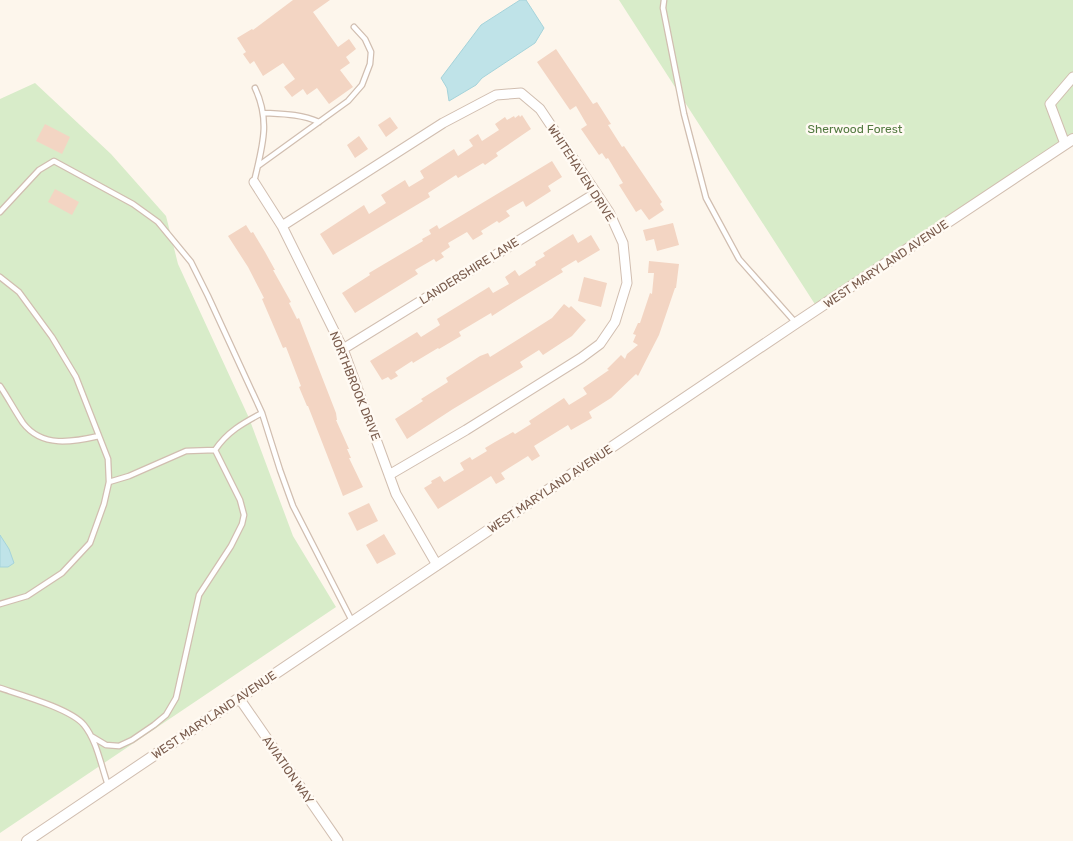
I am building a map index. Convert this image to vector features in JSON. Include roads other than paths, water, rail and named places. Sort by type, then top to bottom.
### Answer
[{"type":"street","points":[[1069,141],[1050,104],[1073,76]]},
{"type":"street","name":"WHITEHAVEN DRIVE","points":[[282,226],[443,123],[496,95],[521,93],[540,109],[609,212],[623,243],[627,282],[615,322],[600,344],[581,358],[466,430],[390,475]]},
{"type":"street","name":"WEST MARYLAND AVENUE","points":[[28,841],[352,621],[1069,141]]},
{"type":"street","name":"NORTHBROOK DRIVE","points":[[254,182],[282,226],[342,349],[396,494],[437,565]]},
{"type":"street","name":"LANDERSHIRE LANE","points":[[342,349],[596,193]]},
{"type":"street","name":"AVIATION WAY","points":[[239,698],[338,841]]},
{"type":"lane","points":[[664,0],[663,8],[684,114],[706,198],[739,259],[796,323]]},
{"type":"lane","points":[[258,166],[348,101],[362,85],[371,52],[365,39],[354,27]]},
{"type":"lane","points":[[254,182],[262,144],[264,114],[255,88]]},
{"type":"lane","points":[[264,114],[292,114],[308,117],[319,122]]},
{"type":"lane","points":[[0,212],[39,170],[54,161],[133,204],[158,222],[191,262],[208,296],[262,413],[293,506],[352,621]]},
{"type":"lane","points":[[0,277],[19,292],[52,337],[76,377],[108,459],[109,482],[90,543],[62,573],[27,596],[0,604]]},
{"type":"lane","points":[[0,386],[24,424],[41,437],[56,441],[73,442],[99,436]]},
{"type":"lane","points":[[215,450],[223,438],[262,413]]},
{"type":"lane","points":[[109,482],[129,476],[186,451],[215,450]]},
{"type":"lane","points":[[91,736],[106,745],[119,746],[132,740],[166,715],[176,698],[199,595],[231,546],[242,524],[244,515],[240,500],[215,450]]},
{"type":"lane","points":[[0,688],[74,716],[84,725],[91,736],[109,786]]},
{"type":"water","points":[[520,0],[526,0],[544,28],[535,43],[482,78],[476,85],[449,101],[447,88],[441,78],[481,25]]},
{"type":"water","points":[[0,535],[9,549],[14,563],[8,567],[0,567]]},
{"type":"park label","name":"Sherwood Forest","points":[[855,129]]}]
